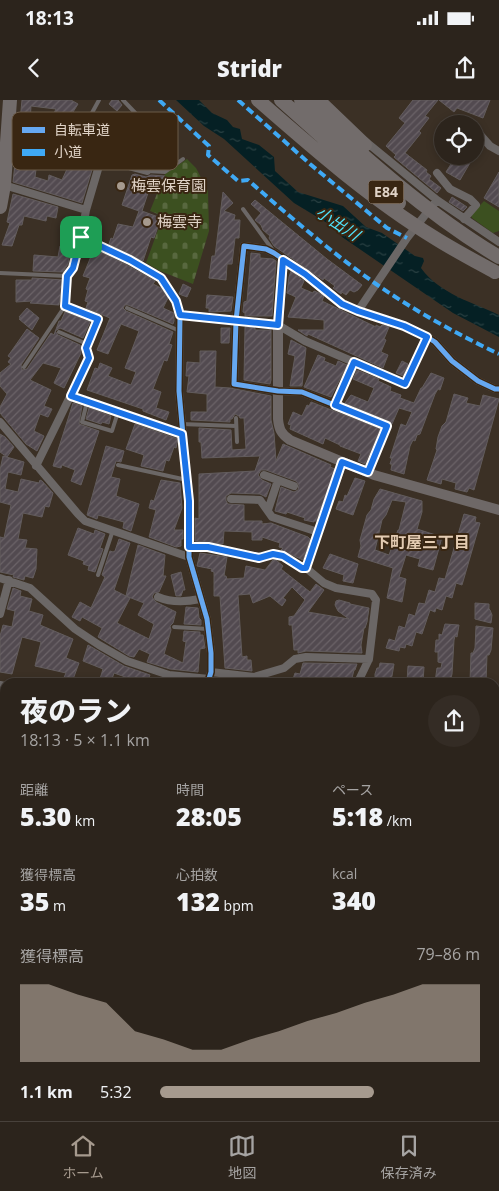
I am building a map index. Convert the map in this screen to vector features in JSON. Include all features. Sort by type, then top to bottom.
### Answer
[{"type":"highway","points":[[0,208],[4,185],[10,100]]},
{"type":"highway","points":[[258,100],[347,176],[434,238],[497,273]]},
{"type":"highway","name":"E84","points":[[281,100],[406,209],[497,273]]},
{"type":"highway","name":"E84","points":[[301,100],[367,159],[408,192],[499,258]]},
{"type":"highway","points":[[318,100],[392,169],[456,218],[499,243]]},
{"type":"street","points":[[325,100],[364,140],[437,200],[499,243]]},
{"type":"street","points":[[8,129],[12,130]]},
{"type":"street","points":[[484,139],[490,146],[499,151]]},
{"type":"street","points":[[67,276],[75,263],[86,210],[98,170]]},
{"type":"street","points":[[143,170],[147,171]]},
{"type":"street","points":[[437,174],[450,189],[470,199],[476,205],[464,219]]},
{"type":"street","points":[[4,185],[86,210]]},
{"type":"street","points":[[358,311],[406,239],[437,200]]},
{"type":"street","points":[[81,237],[130,260],[161,278],[176,301],[180,315],[179,391],[190,517],[189,547],[208,629],[209,678]]},
{"type":"street","points":[[368,472],[387,426],[302,392],[278,391],[234,384],[236,321],[244,246],[266,250],[278,256],[305,274],[342,304],[404,326],[427,337],[435,342],[452,361],[478,381],[495,390],[499,389]]},
{"type":"street","points":[[278,256],[278,419],[279,429],[284,436],[368,472],[499,510]]},
{"type":"street","points":[[36,466],[89,358],[86,348],[98,319],[65,306]]},
{"type":"street","points":[[180,315],[278,325],[305,341],[405,384],[427,337]]},
{"type":"street","points":[[335,405],[354,362]]},
{"type":"street","points":[[71,396],[182,434]]},
{"type":"street","points":[[0,424],[85,521],[190,557]]},
{"type":"street","points":[[306,568],[342,462]]},
{"type":"street","points":[[264,476],[294,486]]},
{"type":"street","points":[[268,510],[278,480]]},
{"type":"street","points":[[231,499],[260,500],[272,517],[318,532]]},
{"type":"street","points":[[189,547],[208,547],[259,558],[273,554],[283,556],[302,568],[306,568],[324,584],[372,594],[376,600],[369,659],[360,678]]},
{"type":"street","points":[[0,578],[30,588],[75,629],[127,661],[169,675],[209,678],[254,677],[284,668],[295,659],[306,657],[369,659]]},
{"type":"street","points":[[0,614],[9,580]]},
{"type":"street","points":[[158,597],[167,600],[186,601],[200,599]]},
{"type":"lane","points":[[92,112],[99,100]]},
{"type":"lane","points":[[123,100],[134,112]]},
{"type":"lane","points":[[178,162],[183,158]]},
{"type":"lane","points":[[147,171],[164,172],[167,170]]},
{"type":"lane","points":[[244,209],[278,256]]},
{"type":"lane","points":[[0,273],[67,276],[65,306],[24,367]]},
{"type":"lane","points":[[127,308],[180,331]]},
{"type":"lane","points":[[59,332],[87,344]]},
{"type":"lane","points":[[87,402],[82,422],[112,431],[118,412]]},
{"type":"lane","points":[[236,418],[237,442]]},
{"type":"lane","points":[[182,424],[236,426]]},
{"type":"lane","points":[[118,465],[187,480]]},
{"type":"lane","points":[[98,575],[113,530]]},
{"type":"lane","points":[[174,627],[208,629]]},
{"type":"green space","points":[[187,159],[196,168],[208,191],[209,231],[193,284],[160,271],[146,263],[163,216],[150,211],[165,174],[171,170],[178,170],[178,165]]},
{"type":"green space","points":[[484,201],[499,211],[499,231],[493,233],[472,218],[471,215]]},
{"type":"water","name":"小出川","points":[[176,100],[199,100],[212,113],[227,120],[233,127],[240,129],[242,139],[259,145],[274,157],[275,171],[298,192],[343,206],[366,227],[382,233],[415,256],[423,258],[424,261],[421,268],[437,284],[457,296],[499,315],[499,337],[453,313],[342,237],[337,229],[294,203],[224,139],[204,126]]},
{"type":"building","points":[[22,100],[71,100],[78,104],[73,112],[54,112],[56,109],[31,106],[31,112],[21,112]]},
{"type":"building","points":[[112,100],[118,100],[122,105],[117,111],[109,104]]},
{"type":"building","points":[[413,100],[438,100],[425,116],[429,118],[419,131],[421,133],[405,153],[427,170],[426,172],[431,176],[429,179],[441,188],[437,193],[394,157],[396,155],[386,146],[405,123],[399,118]]},
{"type":"building","points":[[439,100],[490,100],[484,115],[475,115],[457,108],[454,112]]},
{"type":"building","points":[[450,165],[469,165],[460,180],[446,172]]},
{"type":"building","points":[[14,170],[36,170],[35,177],[48,181],[49,175],[62,180],[67,170],[92,170],[82,203],[13,182]]},
{"type":"building","points":[[499,172],[499,207],[484,198]]},
{"type":"building","points":[[132,175],[146,177],[151,175],[165,176],[160,181],[153,178],[142,211],[161,218],[154,238],[151,237],[143,261],[109,244],[111,238],[113,239],[118,224],[133,227],[139,211],[122,205]]},
{"type":"building","points":[[223,192],[233,203],[224,211],[235,215],[234,220],[240,220],[239,238],[235,238],[232,264],[227,264],[226,280],[209,278],[212,256],[215,256]]},
{"type":"building","points":[[13,194],[58,207],[56,218],[47,216],[46,221],[24,216],[12,246],[2,245],[10,223],[7,222]]},
{"type":"building","points":[[452,197],[467,207],[463,211],[449,202]]},
{"type":"building","points":[[255,200],[362,285],[358,290],[354,292],[350,290],[346,295],[342,292],[341,294],[333,288],[335,286],[324,278],[323,280],[274,246],[269,238],[270,236],[255,220],[261,213],[251,204]]},
{"type":"building","points":[[60,246],[71,249],[68,264],[63,272],[33,271],[34,255],[58,257]]},
{"type":"building","points":[[94,249],[155,281],[153,284],[161,288],[168,298],[163,308],[174,313],[173,324],[128,305],[125,305],[123,308],[173,332],[169,344],[172,345],[167,361],[164,360],[153,389],[161,392],[156,408],[169,412],[166,420],[143,411],[143,409],[87,390],[95,368],[98,369],[100,363],[112,368],[108,376],[131,385],[136,372],[125,368],[139,331],[121,324],[108,354],[97,350],[110,318],[86,308],[88,302],[85,301],[88,290],[86,289],[90,278],[83,276]]},
{"type":"building","points":[[251,253],[260,254],[260,258],[276,261],[272,316],[245,316],[243,312],[244,302],[247,301]]},
{"type":"building","points":[[291,271],[304,281],[301,288],[324,296],[322,301],[376,327],[376,325],[380,327],[382,325],[389,327],[381,352],[388,355],[383,368],[308,334],[307,336],[298,330],[324,330],[324,320],[288,317],[296,297],[287,293]]},
{"type":"building","points":[[32,278],[63,280],[59,305],[30,303],[32,301],[16,302],[16,280],[32,280]]},
{"type":"building","points":[[183,284],[191,288],[187,297],[179,294]]},
{"type":"building","points":[[207,295],[233,297],[231,311],[209,312],[209,308],[206,308]]},
{"type":"building","points":[[27,308],[39,318],[32,330],[19,319]]},
{"type":"building","points":[[65,312],[90,322],[83,338],[60,328],[56,331],[59,321],[61,321]]},
{"type":"building","points":[[245,327],[255,328],[255,330],[271,330],[270,384],[244,380]]},
{"type":"building","points":[[221,328],[230,328],[229,343],[221,343]]},
{"type":"building","points":[[27,329],[39,338],[21,365],[22,370],[27,369],[51,333],[54,335],[55,331],[58,335],[80,345],[81,353],[64,388],[54,383],[61,368],[43,363],[30,380],[51,390],[44,406],[52,409],[48,417],[40,414],[34,431],[44,436],[37,451],[26,444],[0,413],[0,407],[7,394],[0,386],[0,373],[11,364],[8,362],[11,358],[8,356]]},
{"type":"building","points":[[291,340],[306,348],[302,386],[290,386],[295,356],[288,354]]},
{"type":"building","points":[[200,351],[216,351],[215,387],[271,396],[271,420],[276,461],[283,444],[331,465],[330,467],[335,469],[314,522],[304,520],[305,518],[287,512],[286,514],[275,511],[281,487],[294,492],[298,490],[299,485],[296,481],[266,470],[261,470],[258,475],[262,480],[271,484],[266,497],[260,494],[231,493],[226,496],[228,504],[244,505],[244,521],[262,521],[262,524],[271,523],[308,537],[310,539],[303,560],[281,550],[283,548],[279,547],[280,543],[262,537],[262,540],[252,540],[252,532],[224,531],[223,544],[195,541],[195,518],[199,519],[199,474],[255,471],[260,456],[202,458],[199,428],[231,430],[232,450],[246,449],[244,418],[240,418],[235,414],[230,419],[230,422],[191,420],[191,412],[207,412],[207,394],[187,392],[189,376],[186,376],[187,362],[200,363]]},
{"type":"building","points":[[318,355],[325,358],[324,361],[336,366],[338,361],[347,365],[331,397],[304,387]]},
{"type":"building","points":[[402,361],[408,364],[403,376],[396,373]]},
{"type":"building","points":[[357,370],[379,379],[378,381],[391,387],[390,391],[401,395],[400,398],[414,403],[431,373],[444,378],[440,390],[438,389],[435,394],[420,434],[417,435],[415,441],[413,440],[410,446],[404,474],[391,470],[392,458],[390,458],[401,424],[406,426],[412,412],[399,408],[392,424],[389,421],[345,403],[351,395],[368,402],[374,388],[353,379]]},
{"type":"building","points":[[454,394],[468,398],[466,403],[480,406],[483,395],[499,399],[474,490],[469,488],[467,492],[455,489],[456,483],[442,479],[441,484],[427,480],[437,450],[438,437],[442,426],[446,422]]},
{"type":"building","points":[[311,402],[380,429],[365,464],[358,461],[361,454],[325,438],[323,444],[290,429],[291,425],[288,424],[293,412],[302,416],[307,405],[309,406]]},
{"type":"building","points":[[73,403],[82,406],[79,424],[99,431],[81,485],[71,481],[75,470],[62,465],[61,468],[53,466]]},
{"type":"building","points":[[89,408],[111,416],[109,424],[102,422],[101,424],[86,419]]},
{"type":"building","points":[[135,424],[178,439],[176,448],[174,447],[169,461],[166,460],[163,471],[141,466],[144,455],[126,449]]},
{"type":"building","points":[[0,434],[14,447],[7,457],[0,452]]},
{"type":"building","points":[[106,446],[124,451],[121,462],[116,461],[111,477],[120,479],[116,496],[139,504],[131,531],[123,528],[124,522],[98,515],[97,519],[87,515]]},
{"type":"building","points":[[3,456],[24,462],[21,475],[8,472],[5,489],[18,492],[21,479],[39,483],[40,480],[53,493],[49,507],[45,506],[42,517],[23,513],[18,539],[27,540],[25,548],[37,549],[36,569],[33,578],[25,576],[24,580],[13,577],[14,575],[0,572],[0,537],[4,538],[11,505],[0,502],[0,470]]},
{"type":"building","points":[[355,478],[365,481],[353,515],[336,509],[339,501],[343,502],[345,495],[347,496]]},
{"type":"building","points":[[161,480],[180,483],[182,508],[174,530],[183,530],[181,546],[176,547],[149,537],[156,510],[149,508],[151,500],[154,501]]},
{"type":"building","points":[[380,489],[422,501],[422,512],[417,529],[442,537],[433,570],[418,566],[420,559],[406,555],[399,577],[406,579],[402,602],[387,598],[393,568],[358,557],[361,546],[360,540],[374,499]],"holes":[[[392,500],[406,502],[399,530],[389,555],[375,550],[382,520]]]},
{"type":"building","points":[[464,514],[476,517],[475,522],[480,523],[462,585],[456,583],[452,598],[446,596],[442,610],[436,608],[435,612],[430,610],[422,634],[416,632],[412,646],[406,644],[405,648],[400,647],[399,651],[386,648],[389,639],[395,641],[399,626],[405,628],[409,614],[415,616],[419,603],[425,604],[429,590],[435,592],[439,578],[445,579]]},
{"type":"building","points":[[78,528],[94,534],[95,530],[105,534],[100,548],[103,549],[95,572],[88,570],[89,566],[83,564],[84,561],[68,555]]},
{"type":"building","points":[[119,539],[130,543],[114,590],[126,596],[138,545],[165,555],[163,576],[166,576],[159,592],[154,593],[152,597],[156,602],[176,612],[173,623],[170,626],[171,630],[164,654],[183,663],[186,642],[183,641],[184,631],[200,632],[200,635],[203,635],[205,648],[200,649],[198,672],[170,669],[147,662],[150,654],[139,649],[134,657],[129,656],[98,637],[102,628],[82,617],[80,621],[72,617],[80,602],[91,608],[105,577],[102,575],[110,551],[115,551]],"holes":[[[126,596],[144,603],[138,615],[154,624],[149,639],[117,623],[130,598]]]},
{"type":"building","points":[[200,553],[227,557],[224,576],[227,579],[244,578],[246,566],[265,570],[273,560],[276,560],[283,566],[281,569],[310,592],[316,584],[324,590],[308,612],[349,619],[338,611],[335,605],[336,601],[339,600],[369,608],[361,645],[362,653],[306,651],[298,653],[298,650],[294,650],[292,625],[289,625],[289,617],[294,616],[305,600],[292,587],[283,598],[286,600],[282,606],[270,596],[253,603],[250,594],[238,595],[242,657],[247,656],[247,660],[251,660],[252,671],[225,668],[220,596],[214,596],[214,572],[211,571],[212,569],[197,566]]},
{"type":"building","points":[[330,554],[358,564],[353,583],[343,581],[344,575],[323,568]]},
{"type":"building","points":[[181,572],[185,590],[183,590],[181,596],[176,596],[171,575]]},
{"type":"building","points":[[13,588],[21,591],[20,596],[32,599],[29,611],[43,615],[40,625],[73,639],[66,658],[79,663],[73,678],[64,678],[66,673],[35,666],[41,642],[22,637],[12,674],[0,672],[0,636],[3,625],[12,627],[15,611],[7,609]]},
{"type":"building","points":[[475,603],[489,604],[492,615],[491,623],[475,619]]},
{"type":"building","points":[[186,607],[198,608],[201,625],[184,624]]},
{"type":"building","points":[[445,624],[459,625],[457,637],[455,636],[454,640],[451,678],[436,678],[437,668],[441,668],[442,663],[438,662],[438,652],[435,652],[436,640],[439,640],[439,634],[442,635]]},
{"type":"building","points":[[476,626],[493,628],[491,650],[489,655],[487,655],[486,678],[470,678],[471,653],[473,653]]},
{"type":"building","points":[[88,645],[124,666],[150,675],[149,678],[128,678],[114,673],[112,678],[100,678],[103,669],[83,661]]},
{"type":"building","points":[[303,663],[357,664],[352,678],[293,678],[295,673],[300,674]]},
{"type":"building","points":[[380,663],[394,664],[391,678],[375,678],[377,668],[379,668]]},
{"type":"building","points":[[408,666],[424,667],[423,678],[407,678]]},
{"type":"marked path","points":[[159,100],[172,112]]},
{"type":"marked path","points":[[238,100],[310,164],[387,228],[407,238]]},
{"type":"marked path","points":[[178,117],[209,146],[208,155],[238,181],[248,180],[359,272],[421,313],[499,354]]},
{"type":"cycle path","points":[[368,472],[387,426],[302,392],[278,391],[234,384],[236,321],[244,246],[266,249],[274,253],[305,274],[342,304],[404,326],[427,337],[435,342],[452,361],[478,381],[499,389]]},
{"type":"cycle path","points":[[180,315],[179,391],[189,501],[189,557],[207,619],[211,653],[209,678]]},
{"type":"place","name":"梅雲保育園","points":[[121,186]]},
{"type":"place","name":"梅雲寺","points":[[147,222]]},
{"type":"district","name":"下町屋三丁目","points":[[422,542]]},
{"type":"route","points":[[81,237],[130,260],[161,278],[176,301],[180,315],[278,325],[283,260],[305,274],[342,304],[404,326],[427,337],[405,384],[354,362],[335,405],[387,426],[368,472],[342,462],[306,568],[302,568],[283,556],[273,554],[259,558],[208,547],[189,547],[189,501],[182,434],[71,396],[89,358],[86,348],[98,319],[65,306],[67,276],[77,258],[81,237]]}]
